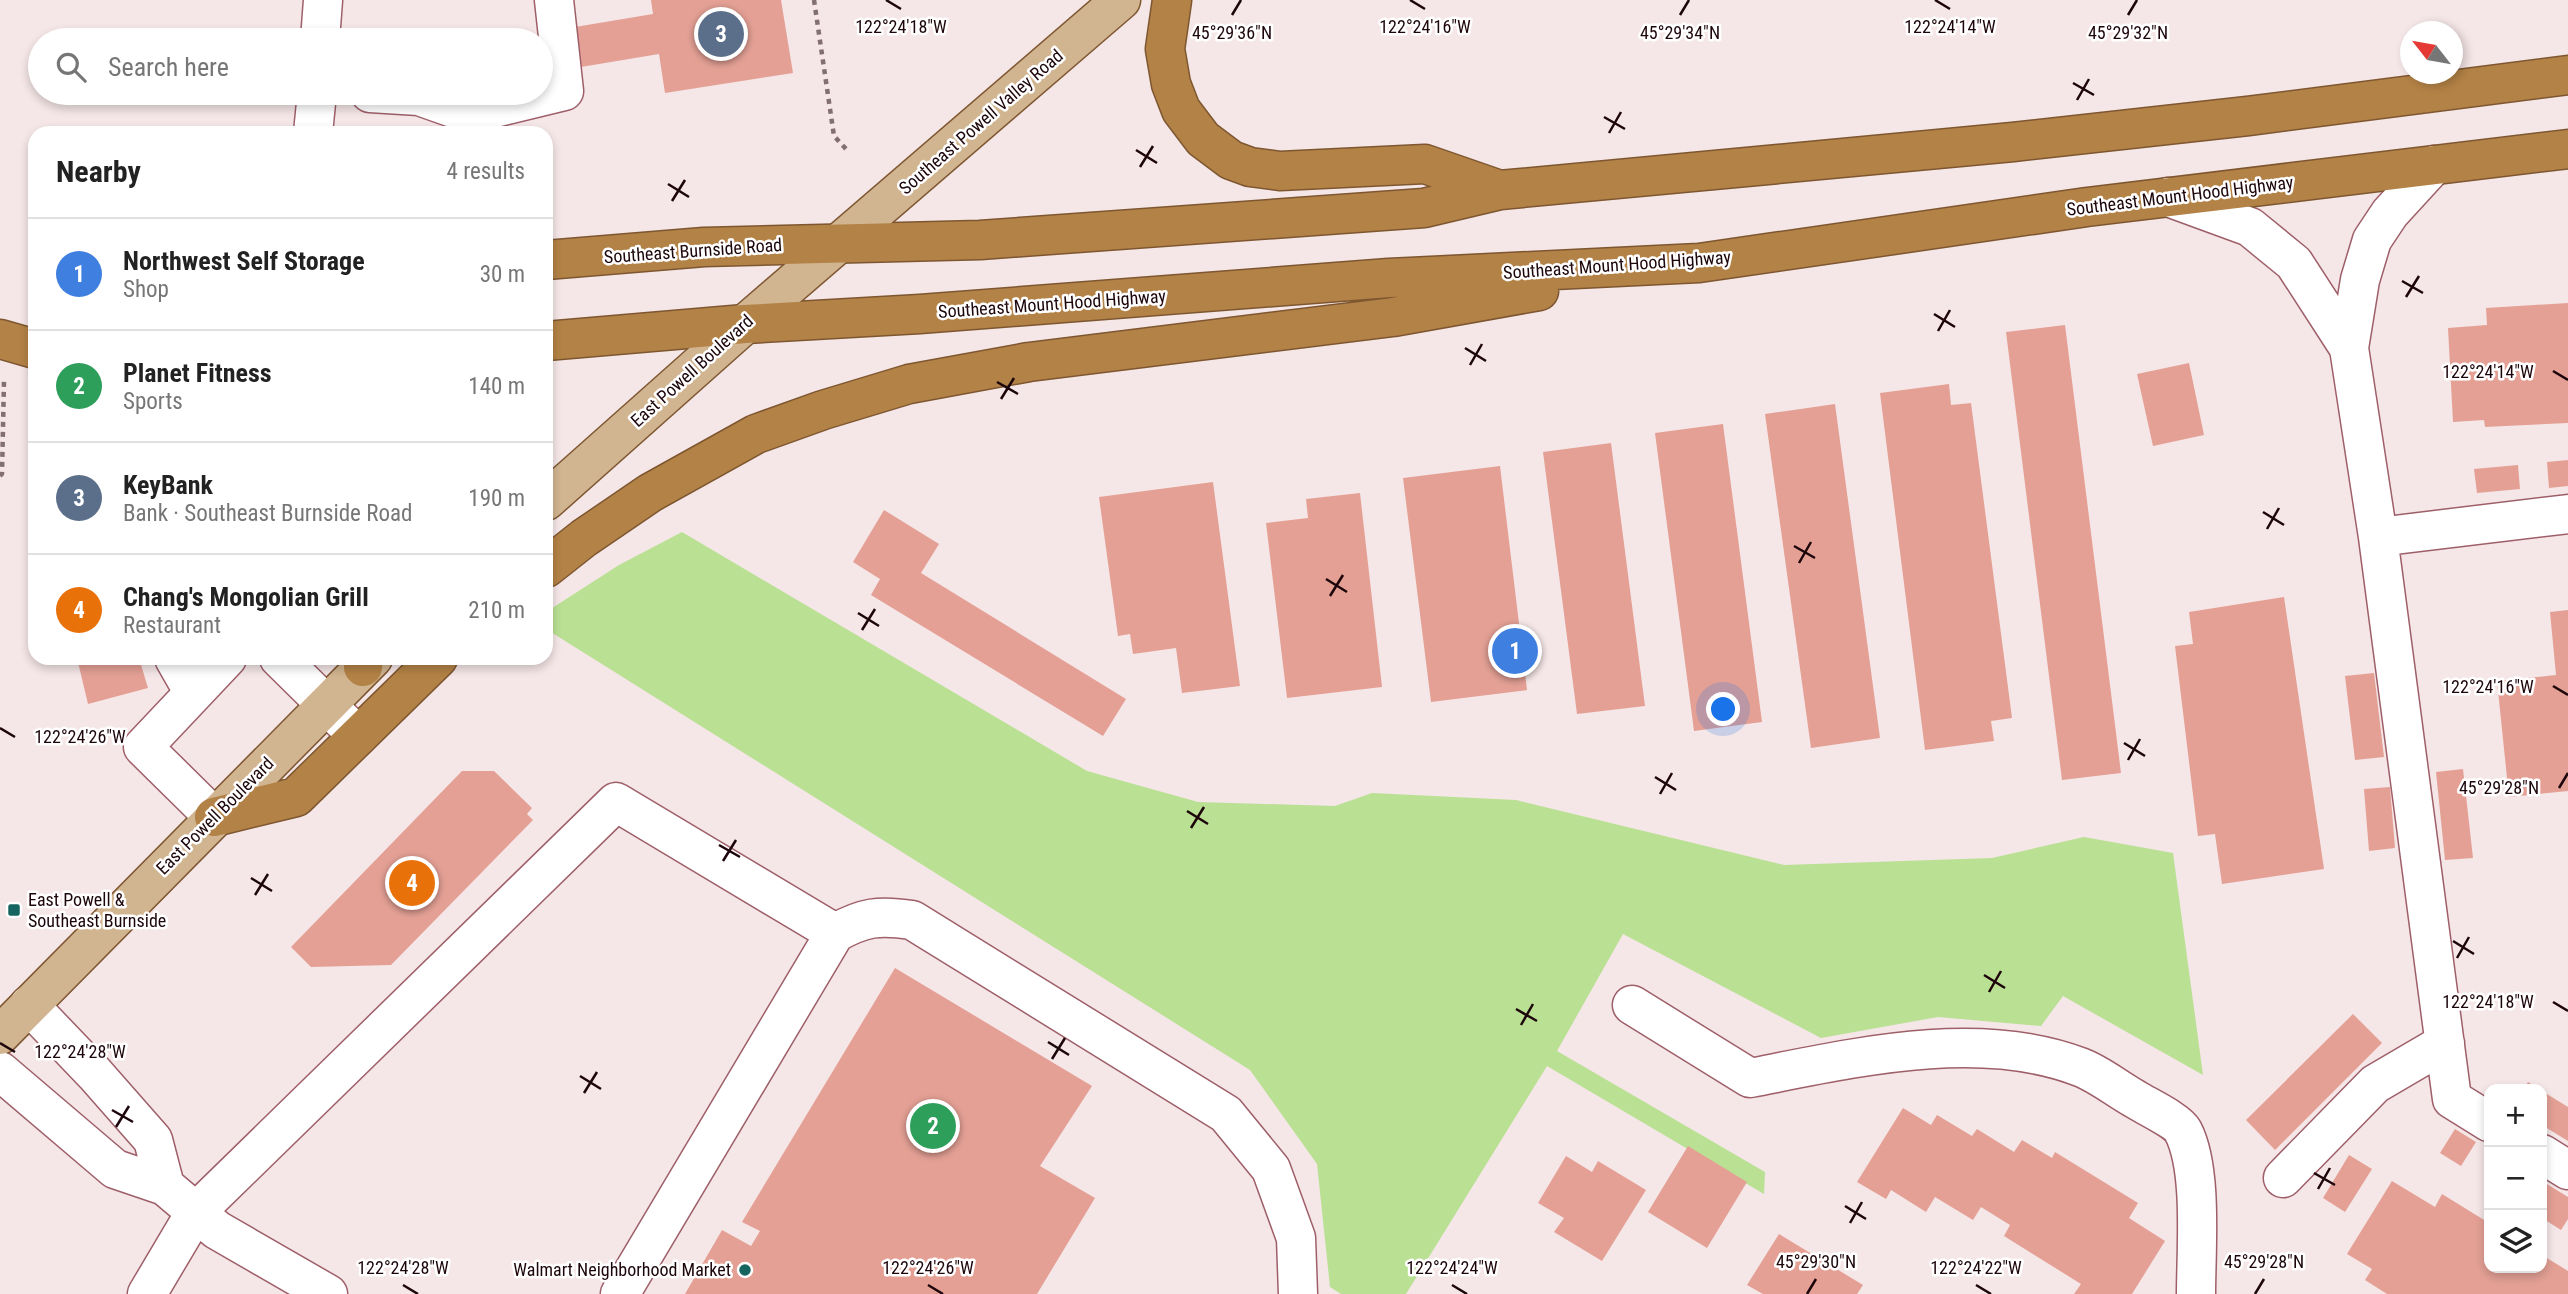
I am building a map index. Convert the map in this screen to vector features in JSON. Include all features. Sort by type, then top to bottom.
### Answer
[{"type":"highway","points":[[1172,0],[1165,49],[1171,84],[1181,110],[1203,139],[1231,160],[1250,167],[1280,172],[1425,164],[1500,190]]},
{"type":"highway","points":[[839,243],[980,240],[1424,208],[1500,190],[2013,142],[2248,116],[2568,75]]},
{"type":"highway","name":"Southeast Mount Hood Highway","points":[[745,324],[920,314],[1388,278],[1699,263],[2087,206],[2568,149]]},
{"type":"highway","name":"Southeast Burnside Road","points":[[553,260],[704,247],[839,243]]},
{"type":"highway","points":[[553,562],[650,493],[757,433],[909,384],[1029,362],[1393,317],[1699,263]]},
{"type":"highway","points":[[553,340],[745,324]]},
{"type":"highway","points":[[214,817],[296,797],[431,665]]},
{"type":"main road","name":"Southeast Powell Valley Road","points":[[839,243],[1121,0]]},
{"type":"main road","name":"East Powell Boulevard","points":[[553,495],[839,243]]},
{"type":"main road","name":"East Powell Boulevard","points":[[0,1035],[363,665]]},
{"type":"lane","points":[[321,28],[323,0]]},
{"type":"lane","points":[[553,94],[564,91],[554,0]]},
{"type":"lane","points":[[314,126],[316,105]]},
{"type":"lane","points":[[444,105],[470,114],[507,105]]},
{"type":"lane","points":[[2434,165],[2390,213],[2372,240],[2360,280],[2349,348],[2378,537],[2452,1099],[2484,1119]]},
{"type":"lane","points":[[2168,197],[2250,227],[2294,263],[2349,348]]},
{"type":"lane","points":[[2378,537],[2568,514]]},
{"type":"lane","points":[[178,665],[194,693]]},
{"type":"lane","points":[[214,817],[143,747],[220,665]]},
{"type":"lane","points":[[286,665],[358,736]]},
{"type":"lane","points":[[147,1294],[195,1213],[616,802],[835,933]]},
{"type":"lane","points":[[620,1294],[835,933],[858,920],[885,916],[912,920],[1226,1114],[1271,1169],[1296,1238],[1298,1294]]},
{"type":"lane","points":[[29,1005],[153,1140],[165,1186]]},
{"type":"lane","points":[[1632,1005],[1750,1078],[1865,1056],[1951,1047],[2039,1054],[2082,1068],[2182,1128],[2192,1155],[2196,1204],[2196,1294]]},
{"type":"lane","points":[[2283,1178],[2375,1084],[2445,1043]]},
{"type":"lane","points":[[0,1071],[115,1169],[165,1186],[217,1230],[328,1294]]},
{"type":"lane","points":[[2547,1157],[2568,1170]]},
{"type":"path","points":[[814,0],[834,136],[847,150]]},
{"type":"path","points":[[0,476],[19,338]]},
{"type":"green space","points":[[682,532],[1087,771],[1198,802],[1335,806],[1372,793],[1516,800],[1784,865],[1992,858],[2084,837],[2173,853],[2203,1075],[2063,996],[2041,1026],[1938,1017],[1821,1038],[1623,934],[1557,1051],[1765,1172],[1764,1194],[1547,1066],[1406,1294],[1341,1294],[1330,1287],[1317,1164],[1250,1070],[553,633],[553,607],[619,565]]},
{"type":"building","points":[[651,0],[781,0],[793,73],[665,93],[659,54],[581,67],[575,27],[653,14]]},
{"type":"building","points":[[2568,303],[2568,423],[2485,427],[2484,420],[2453,422],[2448,328],[2487,325],[2486,308]]},
{"type":"building","points":[[2065,325],[2121,773],[2062,780],[2006,332]]},
{"type":"building","points":[[2189,363],[2204,435],[2153,446],[2137,374]]},
{"type":"building","points":[[1949,384],[1951,405],[1971,403],[2012,718],[1991,721],[1994,741],[1925,750],[1880,393]]},
{"type":"building","points":[[1835,404],[1880,738],[1811,748],[1765,414]]},
{"type":"building","points":[[1723,424],[1762,722],[1694,731],[1655,433]]},
{"type":"building","points":[[1611,443],[1645,706],[1577,714],[1543,452]]},
{"type":"building","points":[[2568,460],[2568,486],[2549,488],[2547,462]]},
{"type":"building","points":[[2518,465],[2520,489],[2477,493],[2474,469]]},
{"type":"building","points":[[1500,466],[1527,690],[1431,702],[1403,478]]},
{"type":"building","points":[[1213,482],[1240,686],[1182,693],[1176,648],[1133,654],[1130,634],[1118,636],[1099,497]]},
{"type":"building","points":[[1360,493],[1382,687],[1287,698],[1266,523],[1308,518],[1306,499]]},
{"type":"building","points":[[884,510],[939,544],[921,573],[1126,699],[1103,736],[871,595],[880,579],[853,562]]},
{"type":"building","points":[[2284,597],[2324,869],[2222,884],[2215,834],[2198,836],[2175,646],[2193,644],[2189,612]]},
{"type":"building","points":[[2568,610],[2568,791],[2509,797],[2497,681],[2556,675],[2550,612]]},
{"type":"building","points":[[79,665],[141,665],[148,688],[88,704]]},
{"type":"building","points":[[2374,673],[2384,757],[2355,760],[2345,676]]},
{"type":"building","points":[[2463,769],[2473,858],[2445,860],[2436,772]]},
{"type":"building","points":[[462,771],[494,771],[532,808],[527,814],[533,820],[391,965],[311,967],[291,947]]},
{"type":"building","points":[[2390,787],[2395,848],[2369,851],[2364,789]]},
{"type":"building","points":[[895,968],[1092,1086],[1040,1166],[1095,1198],[1037,1294],[685,1294],[722,1230],[751,1246],[760,1231],[742,1222]]},
{"type":"building","points":[[2353,1014],[2382,1043],[2275,1150],[2246,1120]]},
{"type":"building","points":[[2547,1094],[2568,1107],[2568,1141],[2547,1128]]},
{"type":"building","points":[[1903,1108],[1931,1125],[1937,1115],[1972,1136],[1977,1129],[2014,1152],[2022,1140],[2052,1158],[2055,1152],[2138,1203],[2129,1218],[2165,1241],[2132,1294],[2074,1294],[2081,1284],[2004,1236],[2010,1225],[1981,1207],[1973,1220],[1935,1197],[1926,1212],[1891,1190],[1886,1199],[1857,1182]]},
{"type":"building","points":[[2455,1129],[2476,1142],[2461,1166],[2440,1153]]},
{"type":"building","points":[[1688,1146],[1747,1182],[1707,1248],[1648,1212]]},
{"type":"building","points":[[2349,1155],[2372,1169],[2345,1212],[2323,1198]]},
{"type":"building","points":[[1566,1156],[1592,1172],[1598,1161],[1646,1190],[1602,1261],[1554,1232],[1564,1218],[1538,1203]]},
{"type":"building","points":[[2392,1181],[2435,1207],[2442,1194],[2484,1220],[2484,1273],[2547,1273],[2547,1258],[2568,1271],[2568,1294],[2387,1294],[2365,1280],[2372,1269],[2347,1254]]},
{"type":"building","points":[[2547,1184],[2568,1197],[2568,1219],[2561,1230],[2547,1221]]},
{"type":"building","points":[[1779,1234],[1863,1285],[1857,1294],[1763,1294],[1747,1285]]},
{"type":"place","name":"KeyBank","points":[[721,34]]},
{"type":"place","name":"Northwest Self Storage","points":[[1515,651]]},
{"type":"place","name":"Chang's Mongolian Grill","points":[[412,883]]},
{"type":"place","name":"East Powell & Southeast Burnside","points":[[14,910]]},
{"type":"place","name":"Planet Fitness","points":[[933,1126]]},
{"type":"place","name":"Walmart Neighborhood Market","points":[[745,1270]]}]
